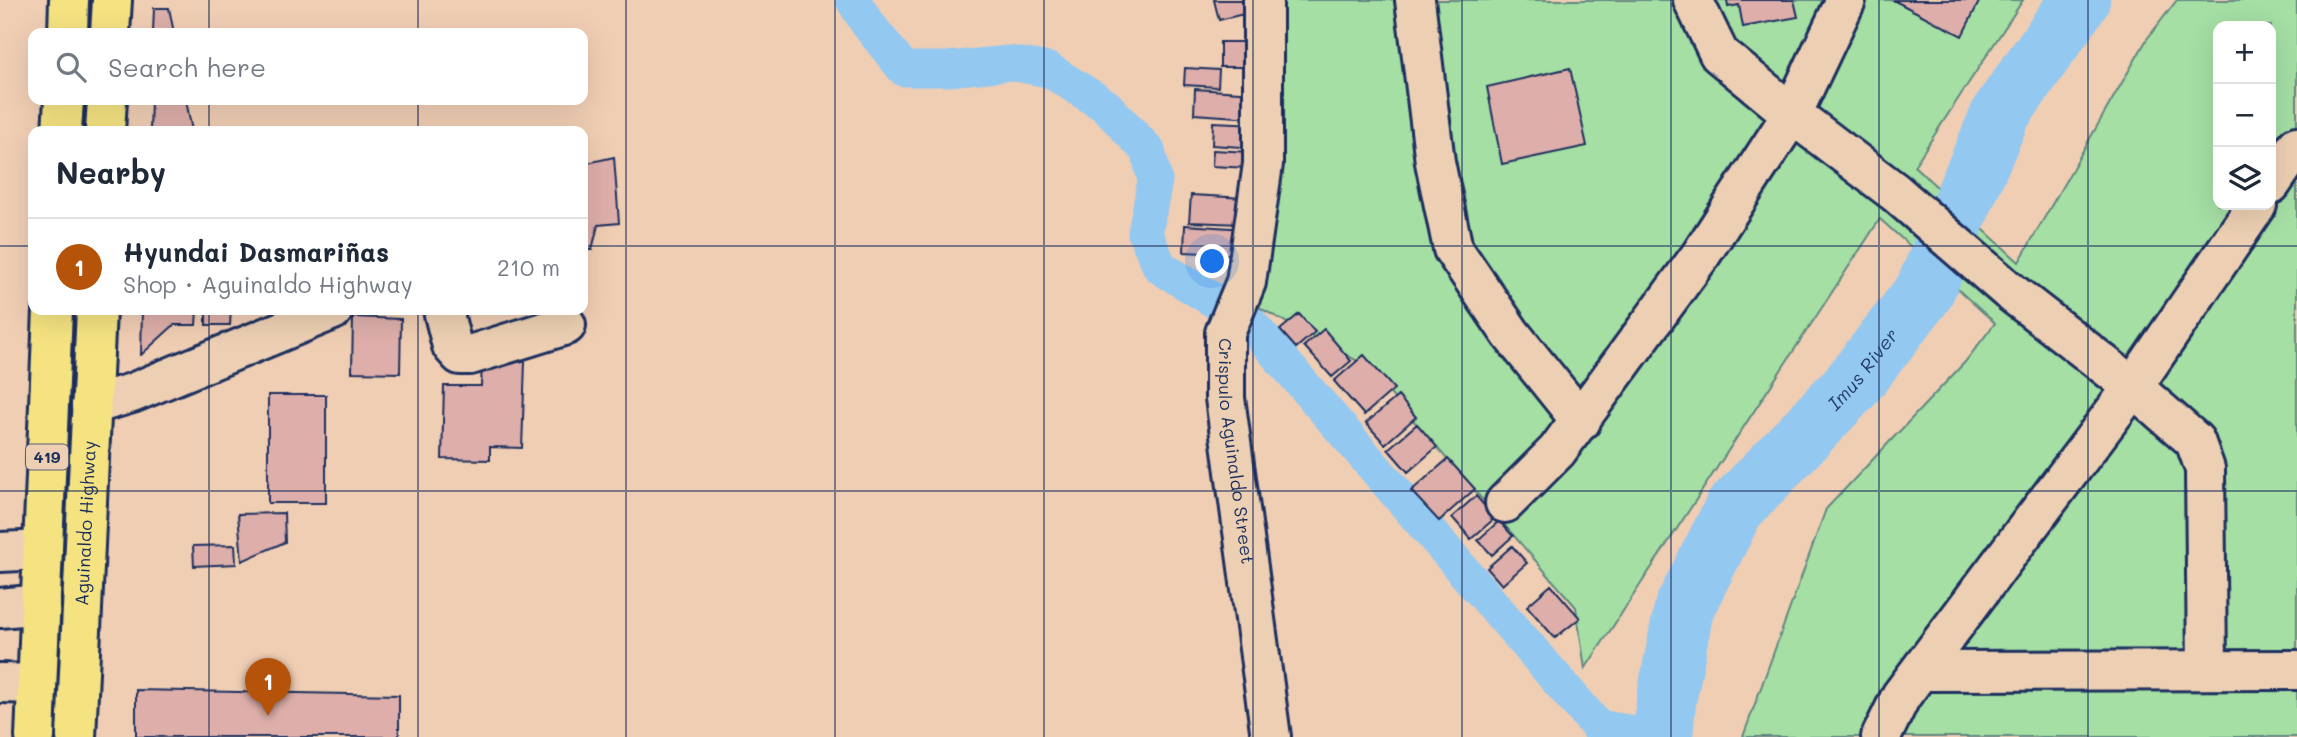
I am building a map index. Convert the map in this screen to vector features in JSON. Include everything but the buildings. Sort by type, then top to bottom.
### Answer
[{"type":"highway","points":[[68,28],[69,0]]},
{"type":"highway","points":[[110,28],[112,0]]},
{"type":"highway","points":[[62,126],[64,105]]},
{"type":"highway","points":[[105,126],[107,105]]},
{"type":"highway","name":"419","points":[[34,737],[19,683],[41,604],[53,315]]},
{"type":"highway","name":"Aguinaldo Highway","points":[[76,737],[96,315]]},
{"type":"highway","points":[[43,550],[85,551]]},
{"type":"highway","points":[[41,604],[83,605]]},
{"type":"street","name":"Crispulo Aguinaldo Street","points":[[1263,0],[1263,164],[1246,282],[1225,333],[1225,398],[1272,737]]},
{"type":"street","points":[[1415,0],[1435,162],[1453,249],[1511,334],[1581,421]]},
{"type":"street","points":[[1693,0],[1719,54],[1792,114],[1896,193],[2008,290],[2133,387],[2195,441],[2205,469],[2207,670]]},
{"type":"street","points":[[1506,503],[1558,451],[1700,257],[1792,114],[1846,0]]},
{"type":"street","points":[[2276,177],[2297,146]]},
{"type":"street","points":[[1881,737],[1901,696],[2133,387],[2254,210]]},
{"type":"street","points":[[91,405],[132,393],[321,315]]},
{"type":"street","points":[[444,315],[452,346],[460,355],[470,355],[566,325]]},
{"type":"street","points":[[0,552],[43,550]]},
{"type":"street","points":[[0,608],[41,604]]},
{"type":"street","points":[[1921,671],[2297,670]]},
{"type":"green space","points":[[1277,0],[2023,0],[1914,166],[2019,262],[2147,39],[2177,0],[2297,0],[2297,737],[1743,737],[1826,509],[1965,362],[1995,323],[1880,219],[1585,669],[1576,607],[1365,365],[1260,308],[1279,97]]},
{"type":"waterway","points":[[853,0],[867,23],[904,69],[948,69],[1009,63],[1049,70],[1106,106],[1148,151],[1155,181],[1145,233],[1160,267],[1250,323],[1598,727],[1657,737]]},
{"type":"waterway","name":"Imus River","points":[[1663,737],[1666,702],[1684,608],[1734,509],[1851,386],[1924,292],[2001,113],[2080,0]]},
{"type":"place","name":"Hyundai Dasmariñas","points":[[268,716]]}]
